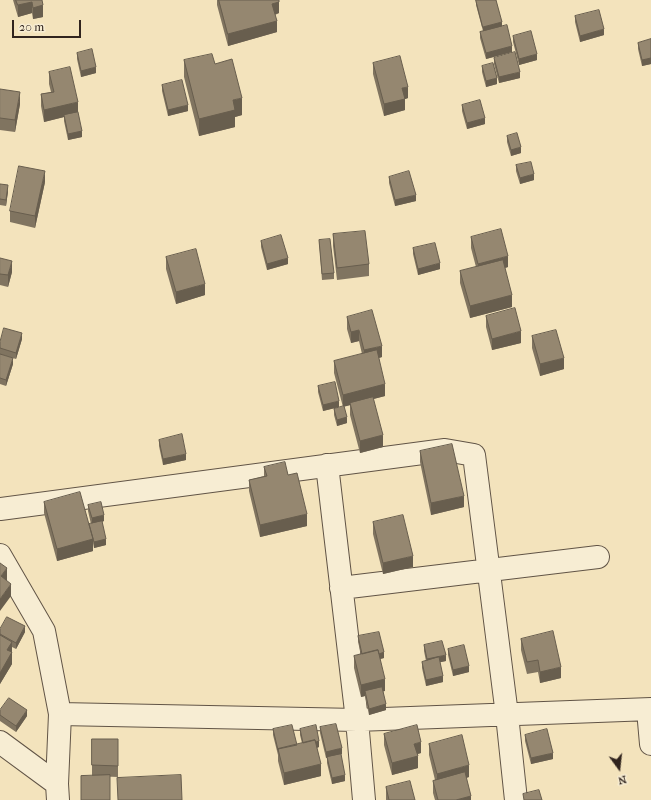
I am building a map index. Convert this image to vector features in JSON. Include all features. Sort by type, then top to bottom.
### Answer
[{"type":"street","points":[[0,509],[445,450],[474,455],[507,715],[516,800]]},
{"type":"street","points":[[327,465],[357,720],[364,800]]},
{"type":"street","points":[[0,555],[44,631],[60,714],[57,792]]},
{"type":"street","points":[[341,588],[598,557]]},
{"type":"street","points":[[60,714],[357,720],[649,709],[651,744]]},
{"type":"street","points":[[0,742],[57,792]]},
{"type":"building","points":[[16,0],[42,0],[43,5],[33,8],[32,2],[18,5]]},
{"type":"building","points":[[219,0],[279,0],[279,2],[272,4],[277,21],[228,34]]},
{"type":"building","points":[[476,0],[496,0],[502,22],[483,27]]},
{"type":"building","points":[[599,10],[604,29],[580,36],[575,16]]},
{"type":"building","points":[[507,25],[512,46],[486,53],[480,32]]},
{"type":"building","points":[[531,31],[537,54],[519,59],[513,36]]},
{"type":"building","points":[[651,39],[651,58],[642,60],[638,43]]},
{"type":"building","points":[[92,49],[96,67],[81,71],[77,53]]},
{"type":"building","points":[[515,52],[520,72],[499,77],[494,58]]},
{"type":"building","points":[[212,54],[215,64],[232,59],[242,98],[233,100],[235,110],[199,119],[184,60]]},
{"type":"building","points":[[400,56],[408,87],[402,88],[405,99],[384,104],[373,63]]},
{"type":"building","points":[[493,63],[497,78],[486,81],[482,66]]},
{"type":"building","points":[[70,67],[78,102],[44,110],[41,94],[54,92],[49,72]]},
{"type":"building","points":[[182,80],[188,105],[168,110],[162,85]]},
{"type":"building","points":[[0,89],[20,92],[15,120],[0,118]]},
{"type":"building","points":[[480,100],[485,118],[467,123],[462,105]]},
{"type":"building","points":[[78,112],[82,131],[68,134],[64,115]]},
{"type":"building","points":[[517,133],[521,147],[511,150],[507,136]]},
{"type":"building","points":[[531,162],[534,174],[520,178],[516,165]]},
{"type":"building","points":[[19,166],[45,171],[35,216],[10,211]]},
{"type":"building","points":[[409,171],[416,195],[395,200],[389,177]]},
{"type":"building","points":[[0,184],[8,185],[6,200],[0,199]]},
{"type":"building","points":[[501,229],[508,256],[478,264],[471,237]]},
{"type":"building","points":[[365,231],[369,264],[337,268],[333,234]]},
{"type":"building","points":[[281,235],[288,258],[267,264],[261,241]]},
{"type":"building","points":[[330,239],[334,273],[322,274],[319,240]]},
{"type":"building","points":[[435,243],[440,263],[418,269],[413,248]]},
{"type":"building","points":[[196,249],[205,284],[176,292],[166,257]]},
{"type":"building","points":[[0,258],[12,261],[8,275],[0,274]]},
{"type":"building","points":[[503,260],[512,295],[470,306],[460,271]]},
{"type":"building","points":[[515,308],[521,331],[492,339],[486,316]]},
{"type":"building","points":[[372,310],[382,346],[364,350],[359,330],[351,332],[347,317]]},
{"type":"building","points":[[4,328],[22,333],[16,353],[0,348]]},
{"type":"building","points":[[556,330],[564,358],[540,364],[532,336]]},
{"type":"building","points":[[377,350],[385,384],[343,395],[334,361]]},
{"type":"building","points":[[0,354],[13,358],[6,380],[0,378]]},
{"type":"building","points":[[335,382],[339,401],[323,405],[318,386]]},
{"type":"building","points":[[373,397],[383,435],[360,441],[350,403]]},
{"type":"building","points":[[344,406],[347,417],[337,420],[334,409]]},
{"type":"building","points":[[182,434],[186,454],[163,459],[159,440]]},
{"type":"building","points":[[452,444],[464,496],[431,503],[420,451]]},
{"type":"building","points":[[285,462],[288,475],[297,473],[307,514],[260,525],[249,480],[267,476],[264,467]]},
{"type":"building","points":[[80,492],[93,539],[57,549],[44,502]]},
{"type":"building","points":[[101,502],[104,515],[92,518],[88,505]]},
{"type":"building","points":[[403,515],[413,556],[383,563],[373,522]]},
{"type":"building","points":[[102,521],[106,539],[94,542],[89,524]]},
{"type":"building","points":[[0,563],[7,568],[1,576],[11,584],[0,599]]},
{"type":"building","points":[[7,617],[25,626],[16,643],[0,634],[0,629]]},
{"type":"building","points":[[553,631],[561,667],[540,672],[538,660],[527,662],[521,639]]},
{"type":"building","points":[[379,632],[384,652],[379,654],[378,650],[362,654],[358,636]]},
{"type":"building","points":[[0,635],[12,642],[7,650],[12,652],[0,673]]},
{"type":"building","points":[[442,641],[446,655],[427,659],[424,645]]},
{"type":"building","points":[[464,645],[469,666],[453,670],[448,649]]},
{"type":"building","points":[[378,650],[385,679],[361,685],[354,656]]},
{"type":"building","points":[[439,657],[443,676],[426,680],[422,662]]},
{"type":"building","points":[[382,687],[386,704],[369,709],[365,691]]},
{"type":"building","points":[[9,698],[27,710],[16,726],[0,715],[0,710]]},
{"type":"building","points":[[336,724],[342,748],[326,752],[320,727]]},
{"type":"building","points":[[292,725],[297,745],[278,750],[273,729]]},
{"type":"building","points":[[316,725],[319,741],[316,742],[315,740],[303,743],[300,729]]},
{"type":"building","points":[[417,725],[421,742],[414,744],[418,756],[392,763],[384,734]]},
{"type":"building","points":[[547,729],[553,753],[531,758],[525,735]]},
{"type":"building","points":[[462,735],[469,765],[437,774],[429,744]]},
{"type":"building","points":[[92,739],[118,739],[118,766],[92,765]]},
{"type":"building","points":[[315,740],[321,764],[284,773],[278,749]]},
{"type":"building","points":[[341,754],[345,775],[332,778],[327,757]]},
{"type":"building","points":[[465,772],[471,796],[456,800],[438,800],[433,781]]},
{"type":"building","points":[[110,775],[110,800],[81,800],[81,776]]},
{"type":"building","points":[[181,775],[182,800],[118,800],[117,778]]},
{"type":"building","points":[[410,781],[415,800],[389,800],[386,787]]},
{"type":"building","points":[[539,790],[542,800],[524,800],[523,794]]}]
